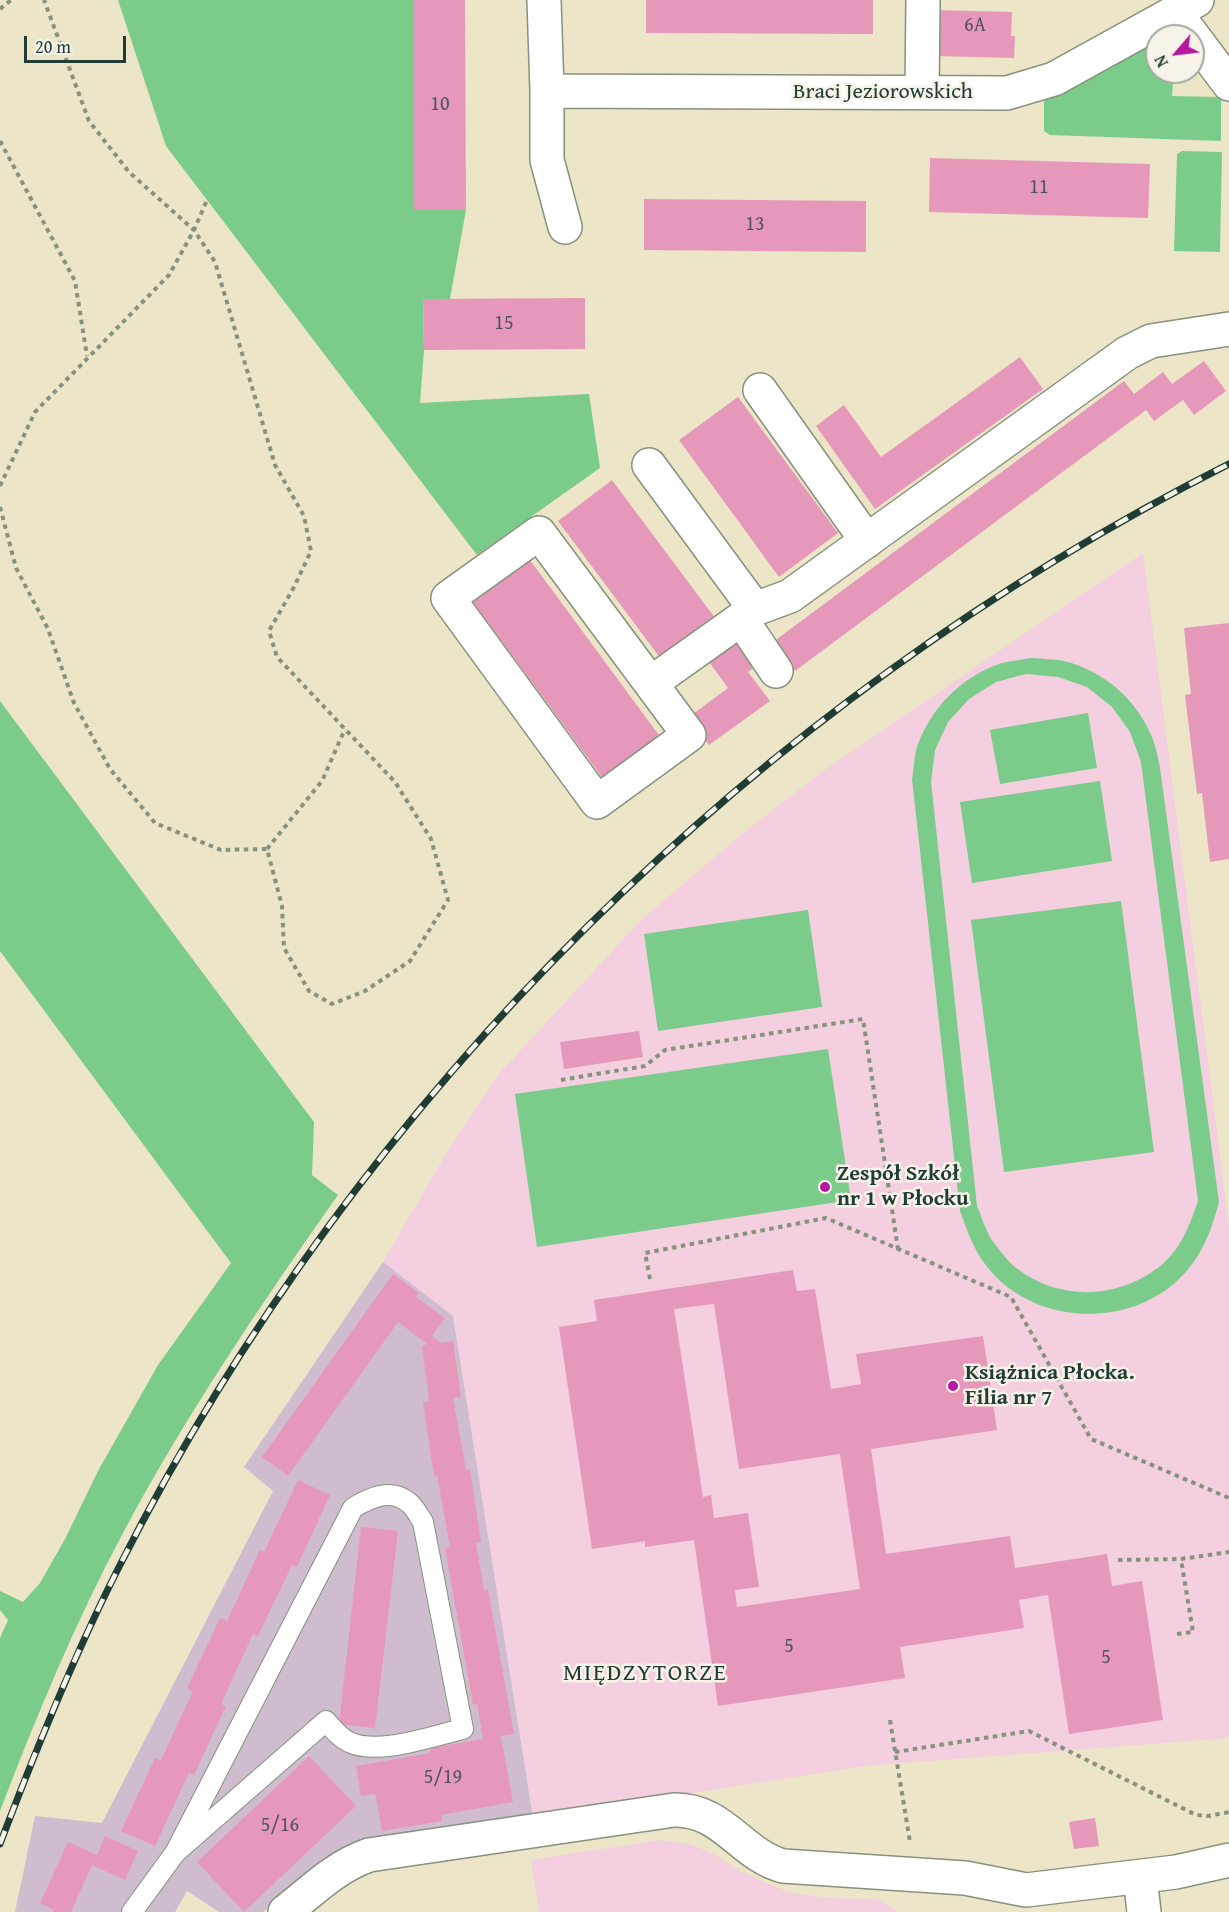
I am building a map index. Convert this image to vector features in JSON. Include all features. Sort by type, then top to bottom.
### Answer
[{"type":"street","points":[[544,0],[547,160],[565,227]]},
{"type":"street","points":[[922,93],[923,0]]},
{"type":"street","points":[[1186,6],[1229,84]]},
{"type":"street","name":"Braci Jeziorowskich","points":[[547,90],[1007,93],[1054,79],[1186,6]]},
{"type":"street","points":[[651,683],[748,614],[790,596],[1127,353],[1151,341],[1229,329]]},
{"type":"street","points":[[760,390],[867,541]]},
{"type":"street","points":[[649,465],[748,614],[776,671]]},
{"type":"street","points":[[539,533],[651,683],[688,735],[597,802],[448,598],[539,533]]},
{"type":"street","points":[[285,1912],[338,1869],[369,1856],[674,1810],[687,1810],[708,1816],[760,1856],[783,1866],[965,1878],[1026,1890],[1176,1872],[1229,1860]]},
{"type":"street","points":[[1140,1877],[1144,1912]]},
{"type":"lane","points":[[132,1912],[175,1853],[353,1508],[369,1498],[392,1495],[408,1502],[423,1522],[463,1729],[383,1748],[366,1748],[349,1742],[336,1733],[326,1721],[175,1853]]},
{"type":"path","points":[[0,9],[11,0]]},
{"type":"path","points":[[44,0],[89,121],[129,172],[194,230],[215,262],[275,465],[304,516],[311,551],[294,587],[268,631],[277,657],[395,782],[431,839],[447,900],[410,961],[365,991],[332,1004],[309,991],[284,948],[282,906],[267,849]]},
{"type":"path","points":[[0,141],[75,281],[87,357]]},
{"type":"path","points":[[0,486],[35,412],[169,275],[194,230],[207,200]]},
{"type":"path","points":[[0,507],[16,568],[48,629],[75,703],[110,769],[155,823],[221,850],[267,849],[322,781],[345,729]]},
{"type":"path","points":[[561,1080],[645,1066],[666,1050],[863,1019],[898,1250]]},
{"type":"path","points":[[650,1279],[645,1253],[826,1218],[1011,1297],[1091,1439],[1229,1498]]},
{"type":"path","points":[[1118,1560],[1181,1558],[1229,1552]]},
{"type":"path","points":[[1177,1634],[1193,1632],[1181,1558]]},
{"type":"path","points":[[890,1720],[916,1875]]},
{"type":"path","points":[[895,1752],[1029,1731],[1196,1815],[1208,1816],[1229,1812]]},
{"type":"shaded area","name":"Zespół Szkół nr 1 w Płocku","points":[[1143,553],[1229,1227],[1229,1738],[865,1766],[533,1818],[453,1316],[383,1262],[450,1147],[497,1076],[642,919],[742,834],[823,771]]},
{"type":"shaded area","points":[[383,1262],[453,1316],[533,1818],[351,1846],[263,1912],[219,1912],[187,1891],[175,1912],[15,1912],[35,1816],[102,1823],[273,1491],[244,1467]]},
{"type":"shaded area","points":[[660,1840],[689,1844],[712,1853],[740,1871],[788,1892],[828,1898],[877,1899],[898,1912],[539,1912],[531,1860]]},
{"type":"green space","points":[[118,0],[414,0],[414,210],[466,210],[450,299],[423,299],[424,350],[420,403],[589,394],[600,468],[477,555],[166,146]]},
{"type":"green space","points":[[1145,44],[1145,84],[1173,84],[1172,96],[1221,97],[1221,141],[1050,135],[1044,131],[1044,101]]},
{"type":"green space","points":[[1182,151],[1222,152],[1220,252],[1174,251],[1177,154]]},
{"type":"green space","points":[[1031,658],[1064,661],[1105,679],[1137,710],[1157,752],[1219,1202],[1199,1254],[1177,1281],[1155,1297],[1130,1307],[1104,1313],[1077,1313],[1051,1309],[1026,1299],[1004,1284],[977,1252],[960,1211],[912,779],[916,751],[923,733],[939,707],[949,696],[972,677],[985,670],[1003,663]],"holes":[[[1026,674],[1058,677],[1087,687],[1112,707],[1130,732],[1141,762],[1198,1201],[1188,1228],[1178,1245],[1159,1267],[1143,1278],[1126,1285],[1089,1292],[1053,1287],[1035,1280],[1016,1267],[991,1239],[977,1206],[931,782],[935,750],[948,722],[969,699],[996,682]]]},
{"type":"green space","points":[[0,701],[314,1122],[312,1175],[338,1195],[225,1361],[147,1489],[89,1600],[57,1670],[0,1811],[0,1638],[8,1620],[0,1610],[0,1591],[23,1602],[40,1583],[65,1539],[98,1471],[158,1365],[231,1263],[0,951]]},
{"type":"green space","points":[[1088,713],[1097,768],[1000,784],[990,730]]},
{"type":"green space","points":[[1100,781],[1112,861],[972,883],[960,802]]},
{"type":"green space","points":[[1121,901],[1154,1152],[1004,1172],[971,920]]},
{"type":"green space","points":[[808,910],[822,1007],[658,1031],[644,934]]},
{"type":"green space","points":[[828,1049],[851,1200],[537,1247],[515,1094]]},
{"type":"building","points":[[414,0],[465,0],[466,210],[414,210]]},
{"type":"building","points":[[646,0],[873,0],[873,34],[646,33]]},
{"type":"building","points":[[935,10],[1012,12],[1011,36],[1015,36],[1014,58],[934,56]]},
{"type":"building","points":[[930,158],[1150,164],[1148,218],[929,212]]},
{"type":"building","points":[[644,199],[866,201],[866,252],[644,250]]},
{"type":"building","points":[[585,298],[585,349],[424,350],[423,299]]},
{"type":"building","points":[[1020,357],[1043,389],[875,509],[816,426],[844,405],[881,457]]},
{"type":"building","points":[[1204,361],[1226,391],[1194,415],[1183,400],[1154,421],[1146,410],[795,671],[773,642],[1124,381],[1134,394],[1163,372],[1172,384]]},
{"type":"building","points":[[738,397],[838,533],[779,577],[679,440]]},
{"type":"building","points":[[612,480],[715,618],[661,659],[558,521]]},
{"type":"building","points":[[530,560],[661,738],[604,780],[473,602]]},
{"type":"building","points":[[1229,623],[1229,859],[1210,862],[1202,793],[1197,794],[1185,695],[1191,694],[1184,628]]},
{"type":"building","points":[[737,637],[757,665],[748,672],[770,701],[709,745],[689,717],[728,688],[707,659]]},
{"type":"building","points":[[639,1031],[643,1057],[564,1069],[560,1042]]},
{"type":"building","points":[[793,1270],[797,1291],[815,1289],[831,1389],[861,1384],[856,1354],[983,1336],[997,1430],[871,1449],[886,1554],[1010,1536],[1015,1568],[1107,1554],[1112,1586],[1142,1581],[1163,1720],[1069,1734],[1048,1595],[1019,1600],[1024,1628],[900,1647],[905,1678],[718,1706],[694,1540],[645,1547],[645,1541],[592,1549],[559,1327],[597,1321],[594,1300]],"holes":[[[714,1304],[739,1469],[840,1454],[860,1589],[737,1607],[735,1590],[759,1587],[748,1513],[714,1518],[711,1495],[703,1497],[674,1309]]]},
{"type":"building","points":[[393,1274],[419,1293],[416,1297],[445,1318],[432,1336],[441,1343],[453,1341],[461,1397],[453,1398],[466,1470],[470,1469],[481,1542],[476,1543],[484,1590],[488,1589],[514,1734],[501,1736],[513,1802],[441,1815],[442,1821],[382,1831],[375,1794],[361,1796],[356,1766],[430,1753],[430,1748],[483,1739],[477,1704],[473,1705],[445,1548],[450,1547],[437,1475],[434,1476],[423,1403],[429,1401],[422,1346],[427,1344],[398,1322],[288,1476],[262,1457]]},
{"type":"building","points":[[298,1480],[330,1495],[297,1567],[292,1565],[258,1636],[253,1634],[221,1704],[226,1706],[194,1775],[189,1773],[155,1846],[121,1831],[155,1758],[161,1760],[193,1691],[187,1688],[220,1618],[227,1621],[260,1550],[264,1552]]},
{"type":"building","points":[[361,1527],[398,1531],[375,1728],[339,1724]]},
{"type":"building","points":[[309,1756],[356,1806],[244,1912],[197,1862]]},
{"type":"building","points":[[1095,1818],[1099,1846],[1074,1849],[1069,1822]]},
{"type":"building","points":[[105,1836],[138,1851],[125,1880],[92,1865],[71,1912],[53,1912],[54,1910],[40,1903],[68,1842],[97,1855]]},
{"type":"railway","points":[[0,1844],[56,1703],[103,1599],[217,1392],[328,1227],[451,1072],[587,927],[734,792],[890,670],[1056,560],[1229,464]]},
{"type":"place","name":"Zespół Szkół nr 1 w Płocku","points":[[825,1187]]},
{"type":"place","name":"Książnica Płocka. Filia nr 7","points":[[953,1386]]},
{"type":"district","name":"MIĘDZYTORZE","points":[[645,1674]]}]
